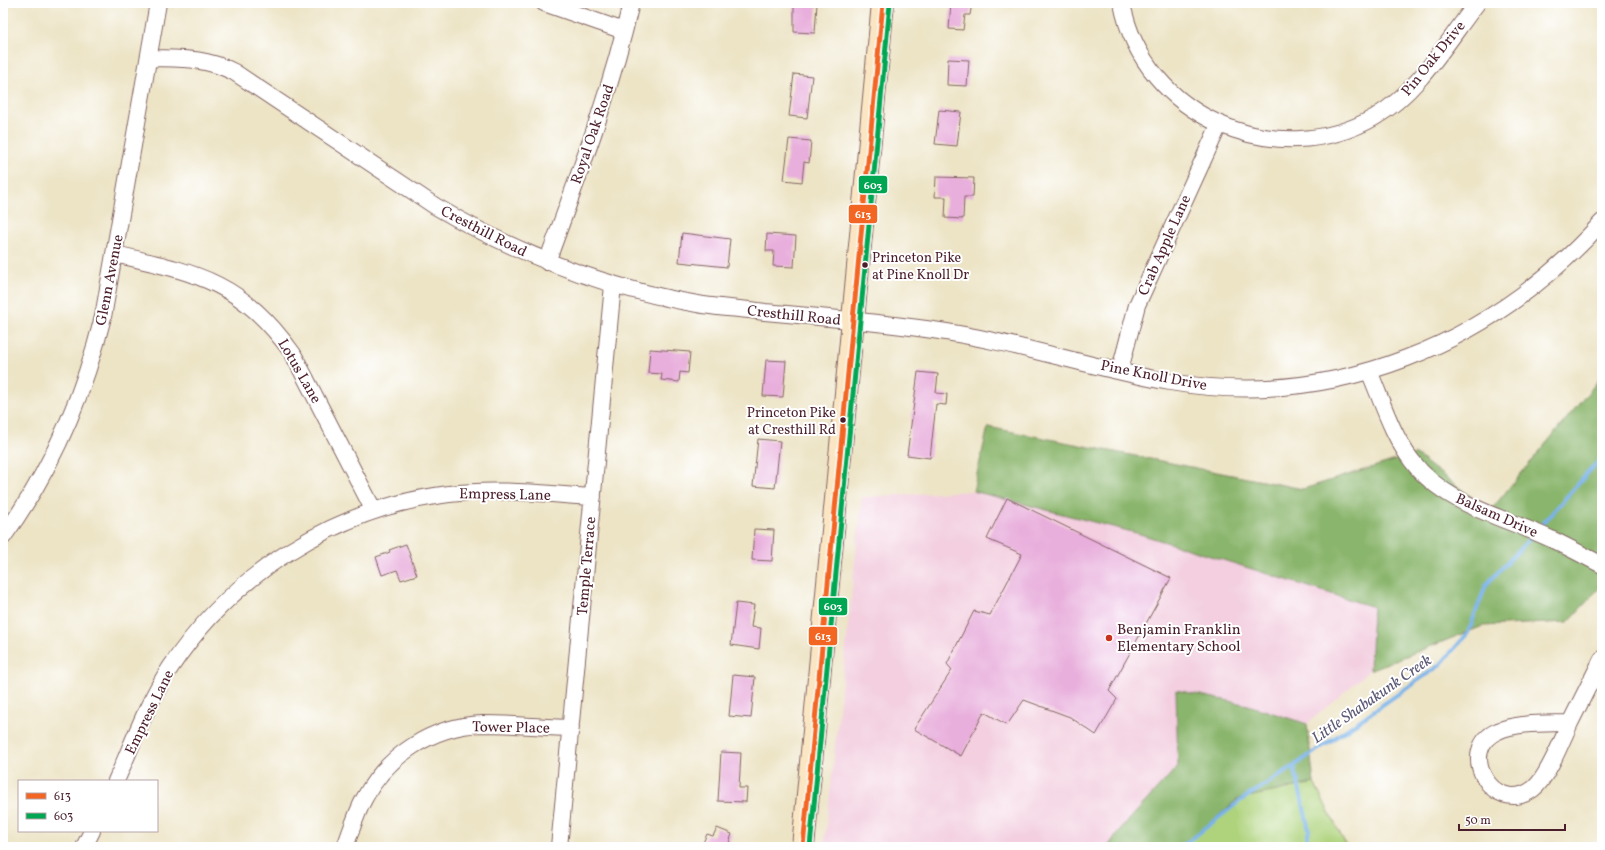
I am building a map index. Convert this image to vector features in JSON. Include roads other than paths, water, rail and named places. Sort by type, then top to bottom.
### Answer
[{"type":"main road","points":[[803,847],[883,3]]},
{"type":"street","name":"Glenn Avenue","points":[[3,537],[38,485],[61,440],[77,403],[94,356],[104,317],[158,3]]},
{"type":"street","points":[[544,3],[624,31]]},
{"type":"street","name":"Royal Oak Road","points":[[546,262],[595,128],[631,3]]},
{"type":"street","name":"Pin Oak Drive","points":[[1122,3],[1132,36],[1145,60],[1159,80],[1176,97],[1198,113],[1219,125],[1256,136],[1279,140],[1306,139],[1330,135],[1351,128],[1374,117],[1394,104],[1412,88],[1476,3]]},
{"type":"street","name":"Cresthill Road","points":[[149,58],[202,60],[218,64],[229,69],[435,206],[498,240],[546,262],[613,285],[656,296],[706,306],[854,321]]},
{"type":"street","name":"Crab Apple Lane","points":[[1120,370],[1137,305],[1219,125]]},
{"type":"street","name":"Pine Knoll Drive","points":[[854,321],[932,330],[982,338],[1170,382],[1210,387],[1241,388],[1281,387],[1321,382],[1369,371],[1435,347],[1471,329],[1504,308],[1563,261],[1602,222]]},
{"type":"street","name":"Lotus Lane","points":[[115,254],[193,273],[228,290],[260,313],[278,332],[293,354],[374,511]]},
{"type":"street","name":"Temple Terrace","points":[[560,847],[613,285]]},
{"type":"street","name":"Balsam Drive","points":[[1369,371],[1400,443],[1412,462],[1422,472],[1445,491],[1467,504],[1550,538],[1602,565]]},
{"type":"street","name":"Empress Lane","points":[[116,780],[138,728],[156,692],[190,641],[216,610],[241,587],[279,558],[308,540],[338,525],[374,511],[409,501],[450,494],[483,492],[593,497]]},
{"type":"street","points":[[1570,723],[1506,727],[1496,731],[1487,738],[1481,747],[1479,758],[1480,770],[1484,779],[1491,788],[1501,794],[1518,795],[1533,790],[1542,781],[1602,659]]},
{"type":"street","name":"Tower Place","points":[[345,847],[364,800],[375,781],[389,765],[418,742],[438,733],[482,724],[571,728]]},
{"type":"street","points":[[84,847],[92,832]]},
{"type":"waterway","name":"Little Shabakunk Creek","points":[[1537,530],[1602,457]]},
{"type":"waterway","name":"Little Shabakunk Creek","points":[[1305,847],[1309,830],[1294,766],[1440,665],[1468,633],[1486,585],[1533,535]]},
{"type":"waterway","name":"Little Shabakunk Creek","points":[[1181,847],[1240,801],[1294,766]]},
{"type":"place","name":"Princeton Pike at Pine Knoll Dr","points":[[865,265]]},
{"type":"place","name":"Princeton Pike at Cresthill Rd","points":[[843,420]]},
{"type":"place","name":"Benjamin Franklin Elementary School","points":[[1109,638]]}]
